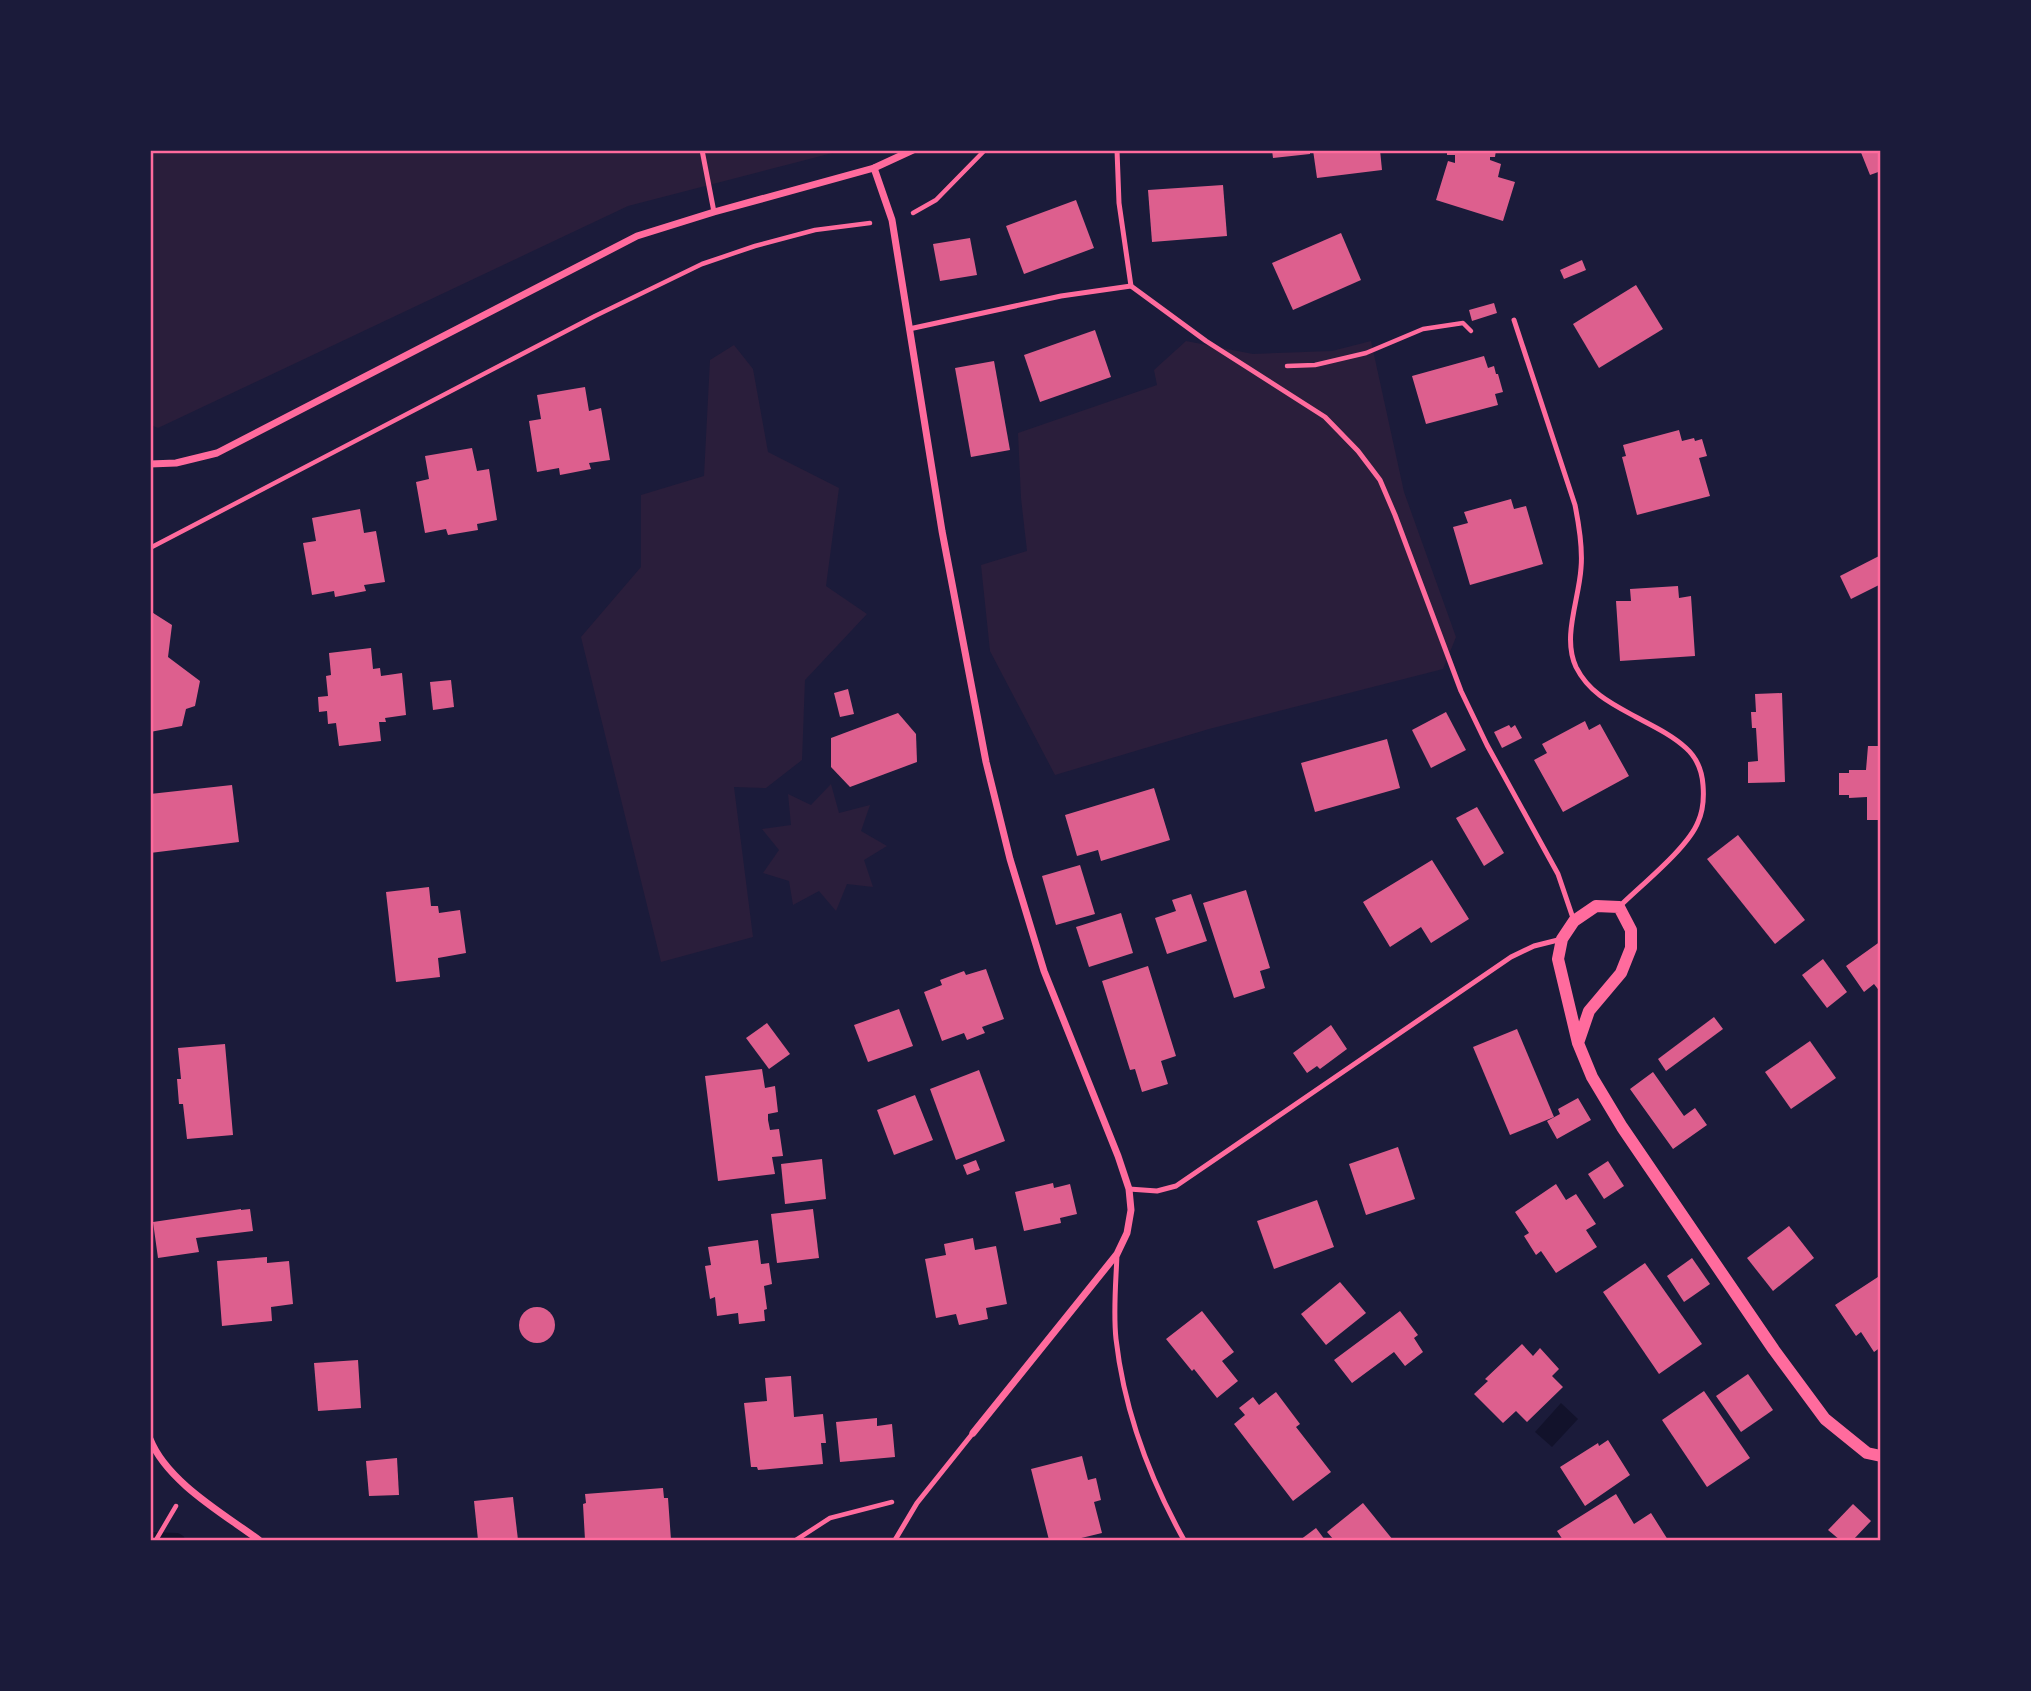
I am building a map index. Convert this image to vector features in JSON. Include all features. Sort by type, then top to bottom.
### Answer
[{"type":"street","points":[[150,464],[176,463],[217,453],[637,236],[874,168],[913,150]]},
{"type":"street","points":[[874,168],[892,220],[942,531],[986,762],[1010,859],[1044,971],[1118,1156],[1129,1189],[1131,1210],[1127,1233],[1117,1254],[973,1433]]},
{"type":"street","points":[[1578,1043],[1589,1011],[1621,973],[1630,948],[1631,930],[1619,907],[1596,906],[1574,921],[1562,939],[1558,960],[1578,1043],[1592,1077],[1622,1126],[1774,1350],[1825,1419],[1867,1453],[1881,1456]]},
{"type":"street","points":[[150,1439],[168,1467],[187,1487],[259,1541]]},
{"type":"lane","points":[[702,150],[714,212]]},
{"type":"lane","points":[[1117,150],[1119,203],[1131,286]]},
{"type":"lane","points":[[909,329],[1061,296],[1131,286],[1206,341],[1325,417],[1358,451],[1380,480],[1461,691],[1487,745],[1558,874],[1574,921]]},
{"type":"lane","points":[[1514,320],[1575,505],[1582,566],[1571,651],[1577,667],[1587,686],[1602,699],[1685,747],[1696,760],[1702,778],[1704,799],[1698,823],[1685,842],[1619,907]]},
{"type":"lane","points":[[1129,1189],[1157,1191],[1176,1186],[1511,957],[1534,946],[1562,939]]},
{"type":"lane","points":[[1117,1254],[1116,1337],[1124,1383],[1146,1460],[1184,1541]]},
{"type":"lane","points":[[895,1541],[917,1503],[973,1433]]},
{"type":"path","points":[[150,548],[595,316],[702,264],[815,230],[892,220],[920,211],[936,200],[985,150]]},
{"type":"path","points":[[1252,368],[1315,365],[1366,353],[1401,337],[1453,323],[1463,323],[1471,331]]},
{"type":"path","points":[[156,1541],[187,1487]]},
{"type":"path","points":[[796,1541],[830,1518],[868,1506],[895,1501],[917,1503]]},
{"type":"shaded area","points":[[151,151],[840,151],[628,206],[158,428],[151,425]]},
{"type":"shaded area","points":[[1186,341],[1253,354],[1332,351],[1371,341],[1404,492],[1456,637],[1443,669],[1209,729],[1055,775],[990,651],[981,565],[1027,551],[1018,433],[1157,385],[1154,370]]},
{"type":"shaded area","points":[[734,345],[753,369],[768,452],[839,488],[826,586],[867,614],[805,680],[802,760],[766,788],[734,787],[753,937],[661,962],[581,637],[641,567],[641,495],[704,476],[710,360]]},
{"type":"shaded area","points":[[831,784],[839,813],[870,805],[861,831],[887,846],[864,860],[873,887],[847,884],[836,911],[819,891],[793,905],[789,881],[763,873],[779,850],[762,829],[791,825],[788,794],[811,805]]},
{"type":"shaded area","points":[[1561,1403],[1578,1419],[1552,1447],[1535,1432]]},
{"type":"building","points":[[1272,150],[1310,150],[1310,154],[1273,158]]},
{"type":"building","points":[[1313,150],[1380,150],[1382,170],[1317,178]]},
{"type":"building","points":[[1447,150],[1496,150],[1495,157],[1490,157],[1490,160],[1501,164],[1498,177],[1515,182],[1503,221],[1436,200],[1448,161],[1455,163],[1455,155],[1447,155]]},
{"type":"building","points":[[1860,150],[1881,150],[1881,171],[1870,175]]},
{"type":"building","points":[[1223,185],[1227,236],[1152,242],[1148,190]]},
{"type":"building","points":[[1076,200],[1094,248],[1024,274],[1006,226]]},
{"type":"building","points":[[1341,233],[1361,280],[1293,310],[1272,263]]},
{"type":"building","points":[[970,238],[977,275],[940,281],[933,244]]},
{"type":"building","points":[[1582,260],[1586,270],[1564,279],[1560,270]]},
{"type":"building","points":[[1636,285],[1663,329],[1599,368],[1573,324]]},
{"type":"building","points":[[1494,303],[1497,313],[1472,321],[1469,310]]},
{"type":"building","points":[[1095,330],[1111,377],[1040,402],[1024,355]]},
{"type":"building","points":[[1484,356],[1488,368],[1494,366],[1498,374],[1503,392],[1495,394],[1498,405],[1426,424],[1412,376]]},
{"type":"building","points":[[994,361],[1010,450],[971,457],[955,368]]},
{"type":"building","points":[[585,387],[589,411],[601,408],[610,460],[589,463],[591,469],[560,475],[559,468],[537,472],[529,421],[541,419],[537,395]]},
{"type":"building","points":[[1679,430],[1682,441],[1702,439],[1707,456],[1699,458],[1710,496],[1637,515],[1622,457],[1626,456],[1623,445]]},
{"type":"building","points":[[472,448],[477,471],[489,469],[497,520],[477,524],[478,530],[448,535],[446,529],[425,533],[416,482],[429,479],[425,456]]},
{"type":"building","points":[[1511,499],[1514,509],[1526,506],[1543,564],[1470,585],[1453,527],[1468,523],[1464,512]]},
{"type":"building","points":[[360,509],[364,533],[376,531],[385,582],[364,585],[366,591],[335,597],[334,591],[312,595],[303,543],[316,541],[312,518]]},
{"type":"building","points":[[1881,555],[1881,584],[1851,599],[1840,576]]},
{"type":"building","points":[[1678,586],[1679,598],[1691,596],[1695,656],[1620,661],[1616,601],[1631,601],[1630,589]]},
{"type":"building","points":[[150,611],[172,625],[168,657],[200,681],[195,706],[186,709],[182,726],[150,732]]},
{"type":"building","points":[[371,648],[373,669],[380,668],[381,676],[402,673],[406,715],[385,718],[386,722],[379,722],[381,741],[339,746],[336,723],[328,724],[327,711],[319,712],[318,697],[328,696],[326,676],[331,675],[329,653]]},
{"type":"building","points":[[451,680],[454,707],[433,710],[430,682]]},
{"type":"building","points":[[848,689],[854,714],[840,717],[834,693]]},
{"type":"building","points":[[1782,693],[1785,782],[1748,783],[1748,762],[1758,761],[1756,728],[1752,728],[1751,712],[1756,712],[1755,694]]},
{"type":"building","points":[[1446,712],[1466,750],[1431,768],[1412,730]]},
{"type":"building","points":[[898,713],[916,734],[917,762],[850,787],[831,767],[831,738]]},
{"type":"building","points":[[1585,721],[1589,730],[1600,724],[1629,776],[1563,812],[1534,760],[1547,753],[1542,744]]},
{"type":"building","points":[[1509,725],[1511,728],[1515,725],[1522,738],[1502,748],[1494,732]]},
{"type":"building","points":[[1387,739],[1400,788],[1315,812],[1301,763]]},
{"type":"building","points":[[1868,746],[1881,746],[1881,820],[1867,820],[1867,797],[1849,798],[1849,795],[1839,795],[1839,773],[1866,770]]},
{"type":"building","points":[[232,785],[239,842],[150,853],[150,794]]},
{"type":"building","points":[[1154,788],[1170,840],[1101,861],[1098,850],[1077,856],[1065,815]]},
{"type":"building","points":[[1477,807],[1504,853],[1484,866],[1456,818]]},
{"type":"building","points":[[1738,835],[1805,920],[1775,944],[1707,859]]},
{"type":"building","points":[[1432,860],[1469,919],[1431,943],[1421,927],[1390,947],[1363,902]]},
{"type":"building","points":[[1080,865],[1095,914],[1056,925],[1042,876]]},
{"type":"building","points":[[429,887],[431,906],[438,906],[439,913],[460,910],[466,953],[438,958],[440,977],[396,982],[386,892]]},
{"type":"building","points":[[1246,890],[1270,968],[1260,971],[1265,988],[1234,998],[1203,903]]},
{"type":"building","points":[[1191,894],[1207,941],[1167,954],[1155,918],[1176,911],[1172,900]]},
{"type":"building","points":[[1121,913],[1133,953],[1089,967],[1076,927]]},
{"type":"building","points":[[1881,941],[1881,993],[1874,984],[1864,992],[1846,966]]},
{"type":"building","points":[[1823,959],[1847,992],[1827,1008],[1802,975]]},
{"type":"building","points":[[1148,966],[1176,1056],[1161,1061],[1168,1084],[1142,1092],[1135,1069],[1130,1070],[1102,981]]},
{"type":"building","points":[[986,969],[1004,1019],[982,1027],[985,1033],[967,1040],[964,1033],[942,1041],[924,992],[942,985],[940,980],[964,971],[966,975]]},
{"type":"building","points":[[899,1009],[913,1046],[868,1062],[854,1025]]},
{"type":"building","points":[[1714,1017],[1723,1029],[1666,1071],[1658,1059]]},
{"type":"building","points":[[767,1023],[790,1054],[769,1069],[746,1038]]},
{"type":"building","points":[[1331,1025],[1347,1049],[1320,1069],[1317,1066],[1307,1073],[1293,1053]]},
{"type":"building","points":[[1517,1029],[1554,1117],[1510,1135],[1473,1047]]},
{"type":"building","points":[[1810,1041],[1836,1078],[1791,1109],[1765,1072]]},
{"type":"building","points":[[225,1044],[233,1135],[187,1139],[183,1104],[179,1104],[177,1079],[181,1079],[178,1048]]},
{"type":"building","points":[[762,1069],[765,1088],[775,1086],[778,1112],[768,1114],[768,1120],[770,1130],[779,1129],[783,1156],[772,1157],[775,1174],[718,1181],[705,1076]]},
{"type":"building","points":[[979,1070],[1005,1141],[956,1160],[930,1089]]},
{"type":"building","points":[[1653,1072],[1684,1116],[1695,1108],[1707,1125],[1673,1149],[1630,1089]]},
{"type":"building","points":[[915,1095],[933,1140],[894,1155],[877,1110]]},
{"type":"building","points":[[1578,1098],[1591,1120],[1557,1139],[1547,1121],[1560,1114],[1558,1109]]},
{"type":"building","points":[[1398,1147],[1415,1199],[1366,1215],[1349,1164]]},
{"type":"building","points":[[822,1159],[826,1199],[785,1204],[781,1164]]},
{"type":"building","points":[[976,1160],[980,1170],[967,1175],[963,1165]]},
{"type":"building","points":[[1608,1161],[1624,1186],[1604,1199],[1588,1174]]},
{"type":"building","points":[[1053,1183],[1054,1188],[1070,1184],[1077,1214],[1060,1218],[1061,1223],[1024,1231],[1015,1192]]},
{"type":"building","points":[[1556,1184],[1566,1200],[1576,1194],[1596,1224],[1586,1230],[1597,1247],[1556,1273],[1541,1251],[1536,1255],[1524,1236],[1529,1233],[1515,1212]]},
{"type":"building","points":[[1317,1200],[1334,1247],[1274,1269],[1257,1221]]},
{"type":"building","points":[[250,1209],[253,1231],[196,1238],[199,1252],[158,1258],[153,1222]]},
{"type":"building","points":[[813,1209],[819,1258],[777,1263],[771,1214]]},
{"type":"building","points":[[1789,1226],[1814,1258],[1773,1291],[1747,1258]]},
{"type":"building","points":[[973,1238],[975,1250],[996,1246],[1007,1304],[986,1308],[988,1319],[959,1325],[956,1314],[936,1318],[925,1259],[946,1255],[944,1244]]},
{"type":"building","points":[[758,1240],[761,1264],[769,1263],[772,1284],[764,1286],[767,1309],[764,1310],[765,1321],[739,1324],[738,1313],[717,1316],[715,1297],[710,1299],[705,1266],[711,1265],[708,1247]]},
{"type":"building","points":[[267,1257],[267,1263],[289,1261],[293,1304],[271,1307],[272,1321],[222,1326],[217,1261]]},
{"type":"building","points":[[1692,1258],[1710,1284],[1684,1302],[1667,1276]]},
{"type":"building","points":[[1645,1263],[1702,1344],[1659,1374],[1603,1292]]},
{"type":"building","points":[[1881,1275],[1881,1347],[1874,1352],[1861,1332],[1856,1336],[1835,1305]]},
{"type":"building","points":[[1340,1282],[1366,1313],[1326,1345],[1301,1314]]},
{"type":"building","points":[[537,1307],[550,1312],[555,1325],[550,1338],[537,1343],[524,1338],[519,1325],[524,1312]]},
{"type":"building","points":[[1202,1311],[1234,1352],[1222,1361],[1238,1381],[1217,1398],[1166,1339]]},
{"type":"building","points":[[1400,1311],[1418,1335],[1414,1338],[1423,1352],[1405,1366],[1394,1352],[1352,1383],[1334,1360]]},
{"type":"building","points":[[1522,1344],[1533,1356],[1540,1348],[1559,1369],[1552,1376],[1563,1387],[1527,1422],[1516,1411],[1503,1423],[1474,1394],[1488,1381],[1485,1379]]},
{"type":"building","points":[[358,1360],[361,1408],[318,1411],[314,1363]]},
{"type":"building","points":[[1748,1374],[1773,1410],[1741,1432],[1716,1396]]},
{"type":"building","points":[[791,1376],[794,1417],[823,1414],[826,1443],[821,1443],[823,1464],[758,1470],[757,1467],[751,1467],[744,1403],[767,1401],[765,1378]]},
{"type":"building","points":[[1704,1391],[1750,1458],[1707,1487],[1662,1420]]},
{"type":"building","points":[[1276,1392],[1300,1424],[1296,1427],[1331,1472],[1293,1501],[1234,1424],[1245,1415],[1239,1408],[1253,1397],[1259,1405]]},
{"type":"building","points":[[877,1418],[877,1426],[892,1424],[895,1457],[840,1462],[836,1422]]},
{"type":"building","points":[[1608,1440],[1630,1475],[1585,1506],[1560,1467],[1598,1443],[1599,1446]]},
{"type":"building","points":[[1082,1456],[1088,1480],[1096,1478],[1101,1500],[1094,1502],[1102,1533],[1073,1540],[1049,1540],[1031,1469]]},
{"type":"building","points":[[397,1458],[399,1495],[369,1496],[366,1461]]},
{"type":"building","points":[[663,1488],[664,1498],[668,1498],[671,1540],[585,1540],[585,1494]]},
{"type":"building","points":[[1616,1494],[1634,1524],[1651,1513],[1668,1540],[1563,1540],[1557,1531]]},
{"type":"building","points":[[513,1497],[518,1540],[478,1540],[474,1501]]},
{"type":"building","points":[[1363,1503],[1393,1540],[1334,1540],[1327,1532]]},
{"type":"building","points":[[1853,1504],[1871,1521],[1853,1540],[1840,1540],[1828,1530]]},
{"type":"building","points":[[1316,1528],[1325,1540],[1300,1540]]},
{"type":"waterway","points":[[150,1537],[180,1540]]}]
